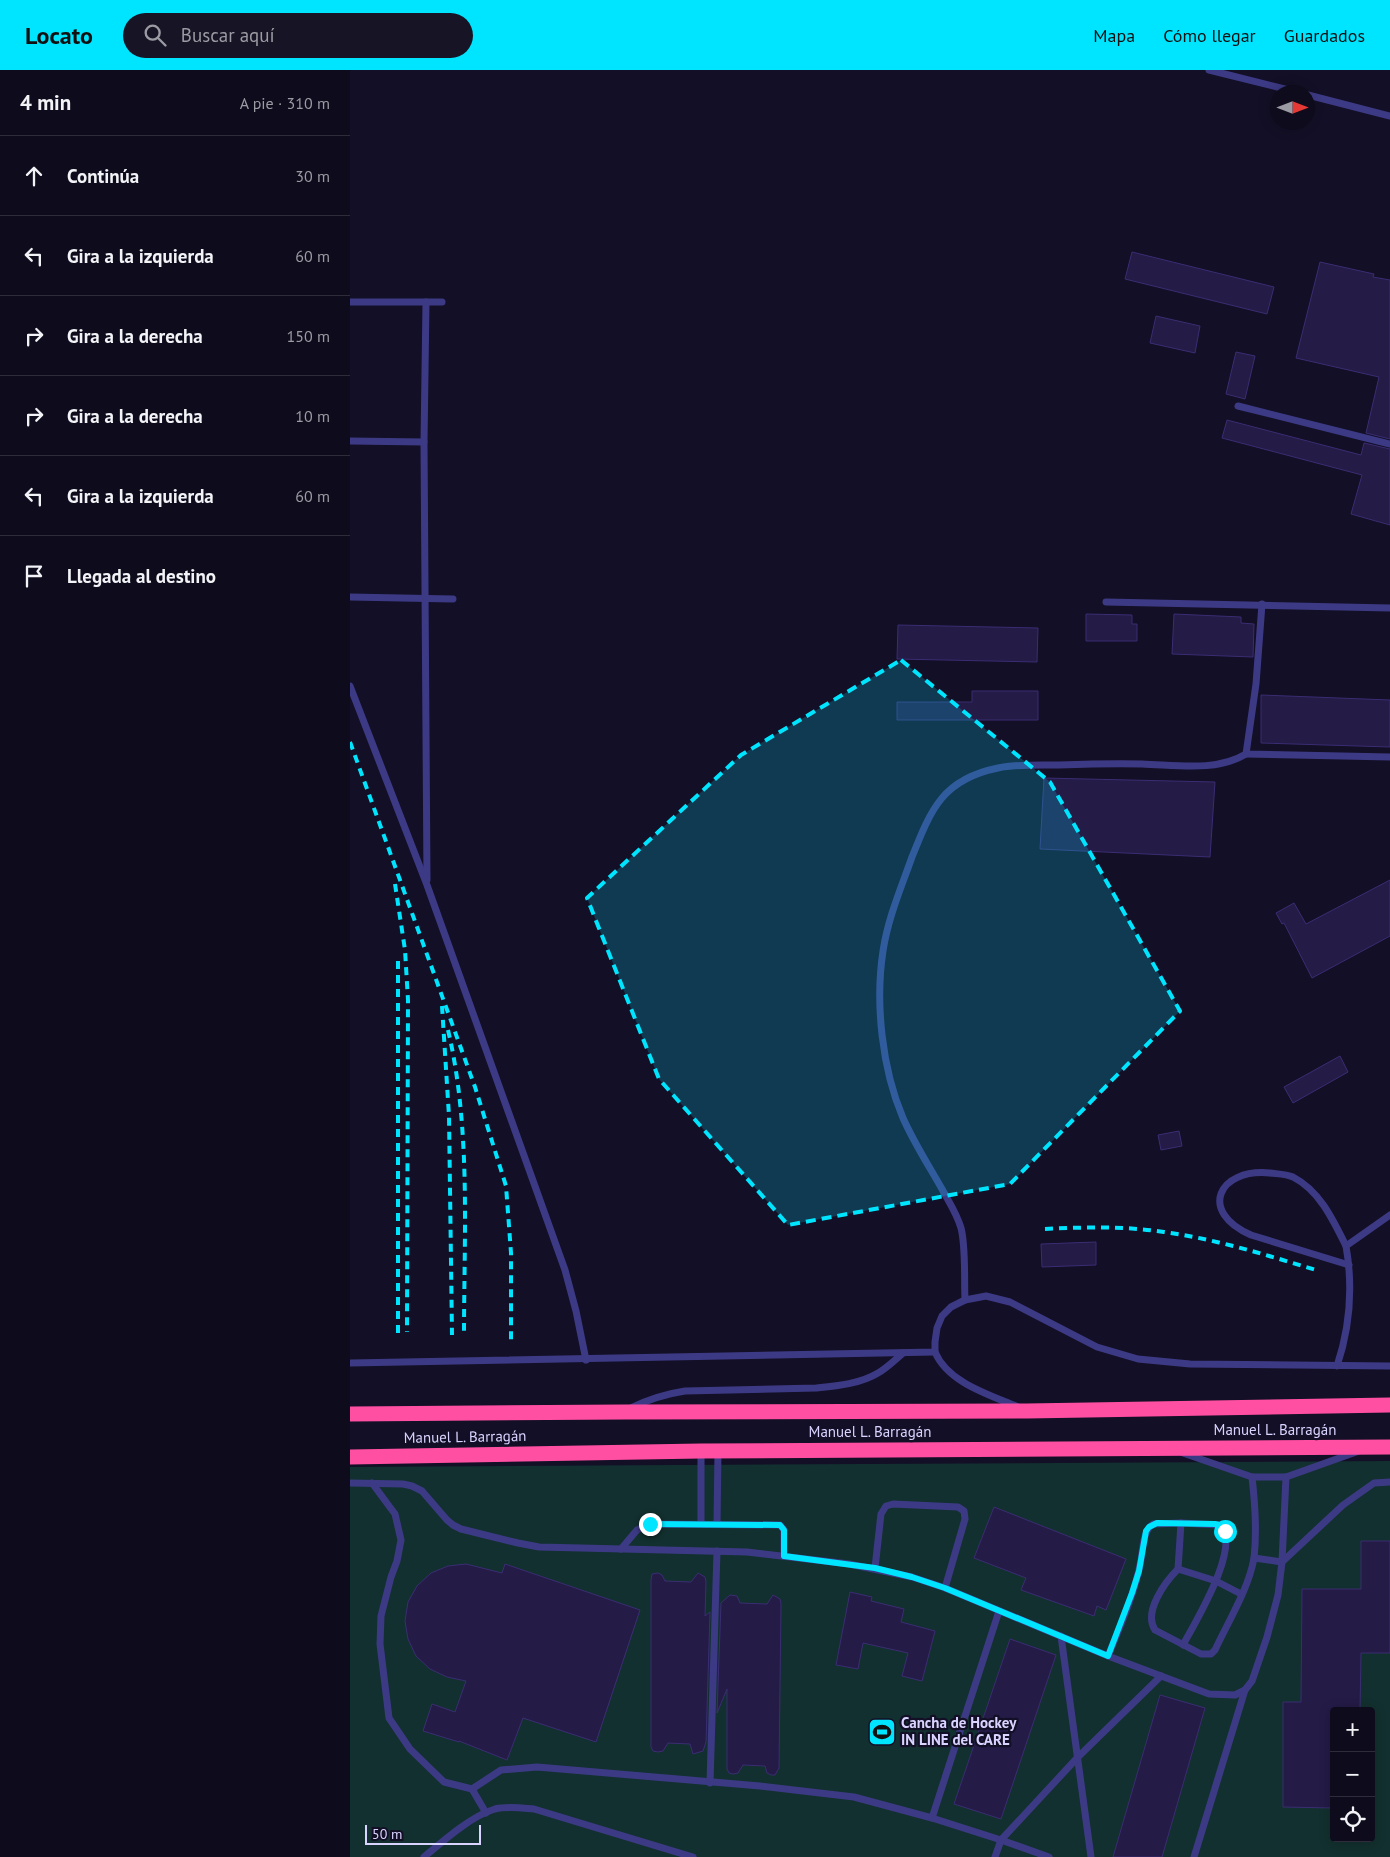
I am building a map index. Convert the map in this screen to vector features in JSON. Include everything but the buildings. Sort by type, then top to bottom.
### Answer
[{"type":"highway","name":"Manuel L. Barragán","points":[[350,1414],[1027,1411],[1390,1405]]},
{"type":"highway","name":"Manuel L. Barragán","points":[[350,1457],[701,1451],[1390,1447]]},
{"type":"lane","points":[[1209,70],[1270,85]]},
{"type":"lane","points":[[1315,97],[1390,116]]},
{"type":"lane","points":[[350,302],[442,302]]},
{"type":"lane","points":[[426,302],[424,442],[427,885]]},
{"type":"lane","points":[[1238,406],[1390,444]]},
{"type":"lane","points":[[350,441],[424,442]]},
{"type":"lane","points":[[350,597],[453,599]]},
{"type":"lane","points":[[1106,602],[1390,608]]},
{"type":"lane","points":[[1246,754],[1256,684],[1262,604]]},
{"type":"lane","points":[[350,686],[427,885],[564,1270],[576,1311],[586,1360]]},
{"type":"lane","points":[[965,1300],[960,1227],[952,1208],[904,1119],[892,1088],[885,1055],[882,1020],[881,981],[883,950],[894,905],[921,834],[933,810],[946,791],[980,771],[1001,767],[1129,764],[1208,766],[1231,762],[1246,754],[1390,757]]},
{"type":"lane","points":[[1336,1366],[1344,1345],[1348,1322],[1349,1265],[1346,1246],[1334,1220],[1322,1202],[1292,1177],[1267,1172],[1248,1174],[1230,1181],[1224,1186],[1220,1205],[1226,1219],[1236,1228],[1251,1235],[1349,1265]]},
{"type":"lane","points":[[1346,1246],[1390,1215]]},
{"type":"lane","points":[[1027,1411],[964,1382],[946,1369],[939,1360],[935,1352],[934,1342],[937,1328],[942,1316],[951,1307],[965,1300],[986,1296],[1010,1302],[1098,1347],[1138,1359],[1190,1364],[1390,1366]]},
{"type":"lane","points":[[350,1363],[935,1352]]},
{"type":"lane","points":[[624,1412],[667,1393],[816,1388],[859,1381],[877,1374],[903,1353]]},
{"type":"lane","points":[[1170,1448],[1252,1477],[1286,1477],[1371,1447]]},
{"type":"lane","points":[[701,1451],[701,1524]]},
{"type":"lane","points":[[717,1524],[718,1451]]},
{"type":"lane","points":[[1181,1524],[1178,1569],[1164,1586],[1151,1617],[1152,1624],[1155,1630],[1183,1645],[1201,1654],[1211,1654],[1247,1583],[1254,1558],[1255,1510],[1252,1477]]},
{"type":"lane","points":[[1194,1857],[1245,1690],[1252,1681],[1267,1636],[1278,1594],[1282,1562],[1286,1477]]},
{"type":"lane","points":[[1282,1562],[1343,1505],[1374,1483],[1390,1482]]},
{"type":"lane","points":[[350,1483],[403,1484],[412,1486],[422,1490],[447,1520],[461,1529],[539,1547],[717,1551],[784,1556],[875,1568],[912,1577],[945,1588],[1108,1656],[1209,1694],[1235,1695],[1245,1690]]},
{"type":"lane","points":[[372,1483],[395,1514],[401,1540],[381,1616],[380,1644],[389,1718],[410,1749],[444,1782],[472,1789],[486,1813]]},
{"type":"lane","points":[[875,1568],[881,1514],[886,1506],[893,1504],[958,1507],[964,1511],[965,1519],[945,1588]]},
{"type":"lane","points":[[621,1548],[642,1526],[657,1523],[782,1526],[784,1530],[784,1556]]},
{"type":"lane","points":[[1108,1656],[1139,1571],[1146,1531],[1153,1524],[1215,1524],[1223,1527],[1226,1538],[1224,1555],[1216,1581],[1183,1645]]},
{"type":"lane","points":[[710,1782],[717,1551]]},
{"type":"lane","points":[[1254,1558],[1282,1562]]},
{"type":"lane","points":[[1178,1569],[1216,1581],[1242,1594]]},
{"type":"lane","points":[[932,1818],[999,1611]]},
{"type":"lane","points":[[1061,1636],[1091,1857]]},
{"type":"lane","points":[[995,1857],[1001,1840],[1078,1757],[1161,1676]]},
{"type":"lane","points":[[472,1789],[501,1770],[537,1768],[760,1786],[854,1797],[932,1818],[1049,1857]]},
{"type":"lane","points":[[424,1857],[465,1825],[486,1813],[507,1807],[534,1809],[693,1857]]},
{"type":"highlighted area","points":[[901,660],[1050,782],[1180,1011],[1010,1184],[788,1225],[659,1079],[587,898],[741,755]]},
{"type":"green space","points":[[1390,1461],[1390,1857],[350,1857],[350,1467]]},
{"type":"railway","points":[[350,742],[475,1087],[506,1186],[511,1253],[511,1341]]},
{"type":"railway","points":[[395,884],[405,950],[408,1000],[407,1332]]},
{"type":"railway","points":[[398,956],[398,1333]]},
{"type":"railway","points":[[442,1006],[449,1116],[452,1335]]},
{"type":"railway","points":[[448,1030],[460,1104],[463,1142],[465,1181],[464,1335]]},
{"type":"railway","points":[[1045,1229],[1105,1228],[1164,1232],[1222,1243],[1316,1270]]},
{"type":"place","name":"Cancha de Hockey IN LINE del CARE","points":[[882,1732]]},
{"type":"route","points":[[650,1524],[780,1525],[784,1530],[784,1556],[875,1568],[929,1582],[1108,1656],[1124,1617],[1139,1571],[1146,1531],[1149,1527],[1157,1523],[1215,1524],[1223,1527],[1225,1531]]}]
